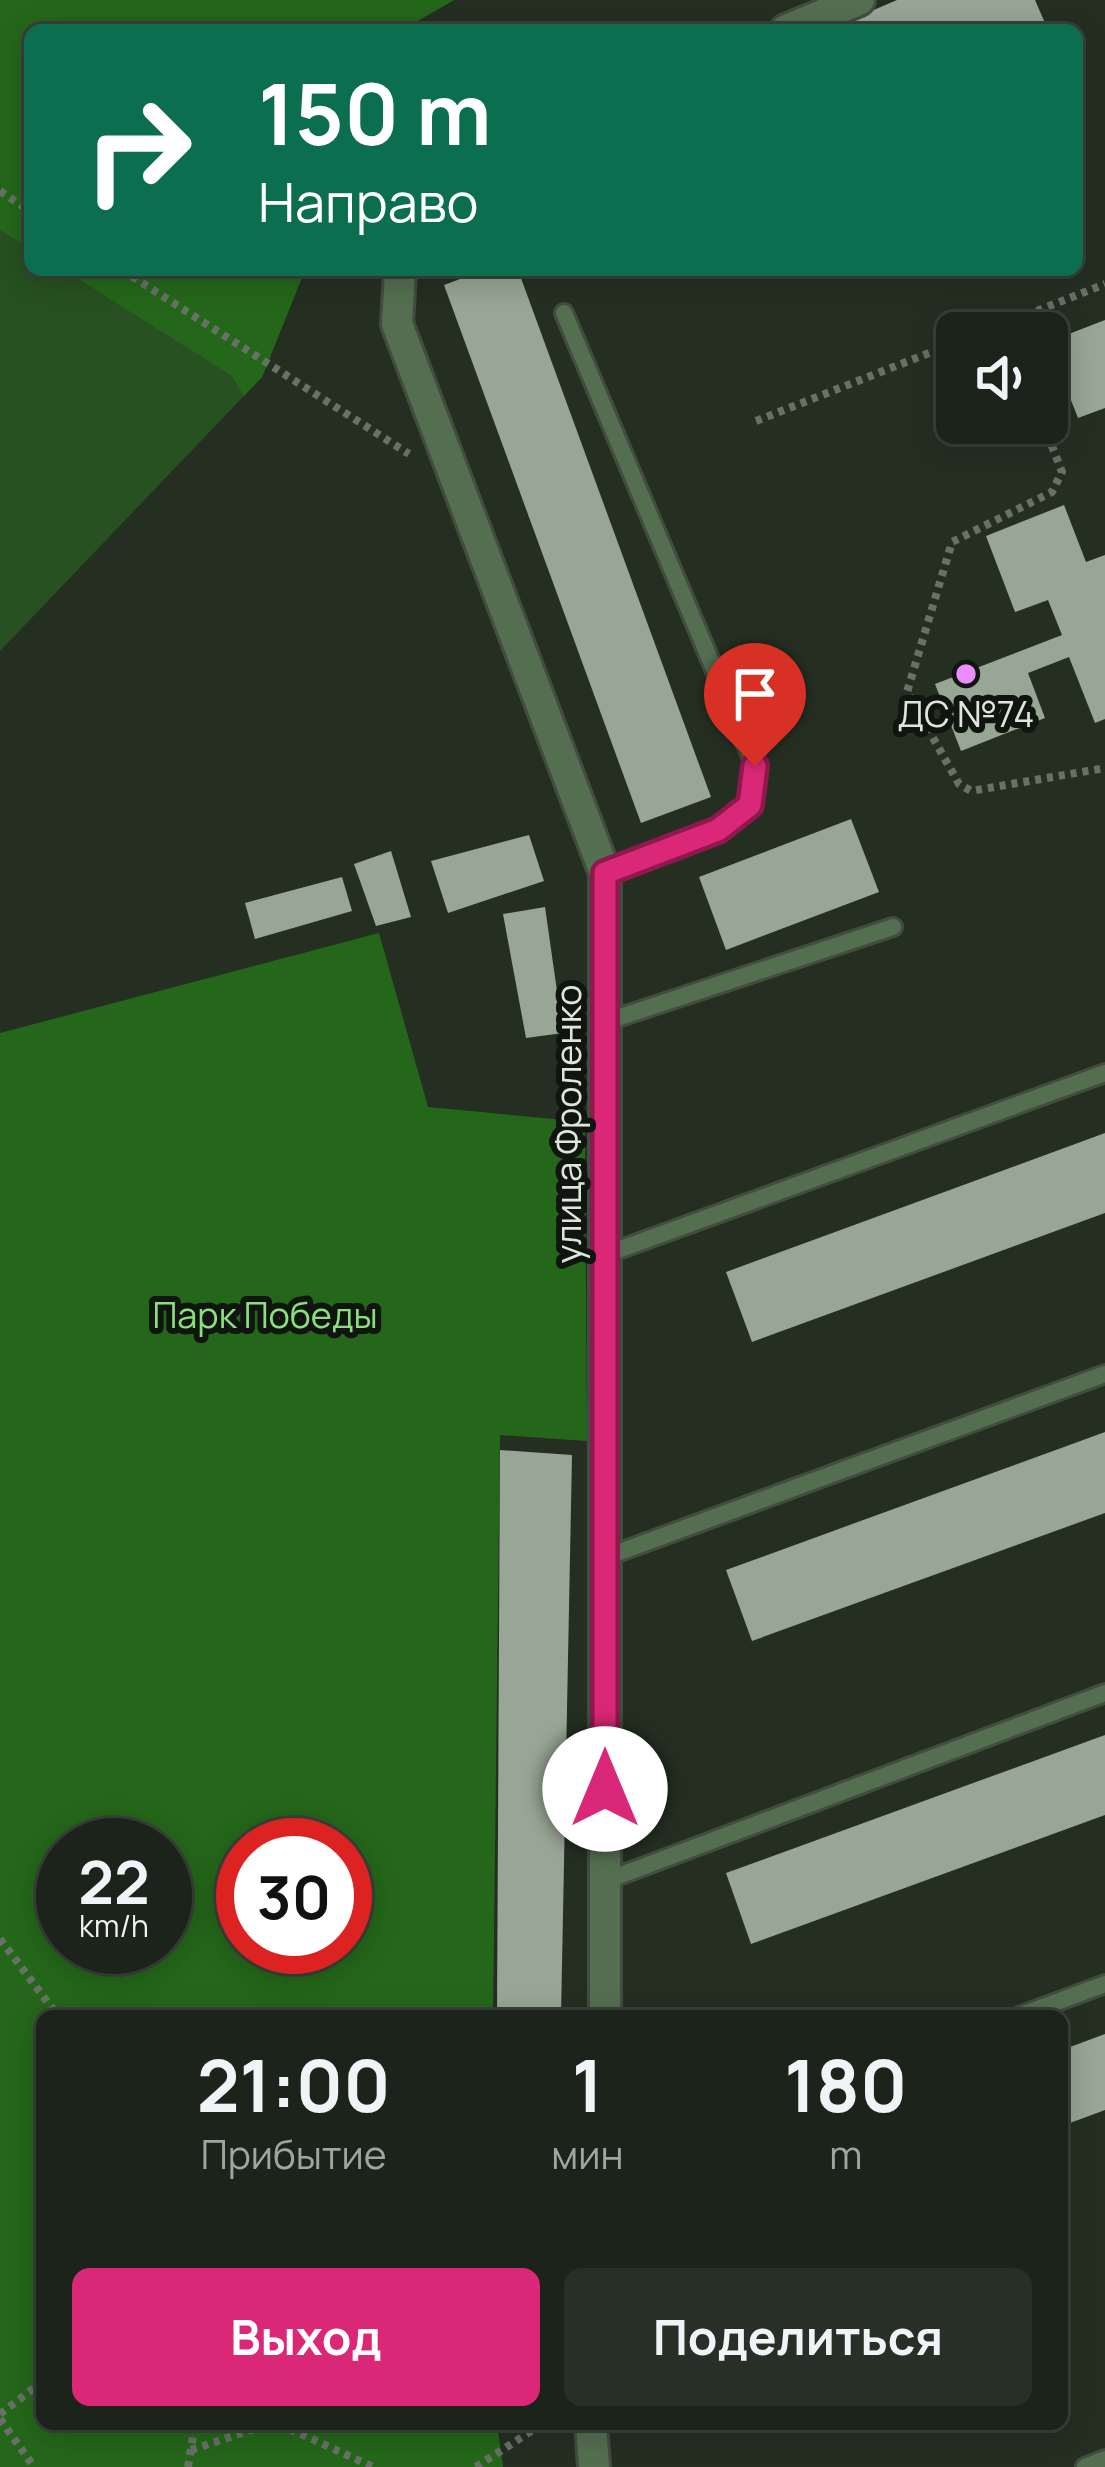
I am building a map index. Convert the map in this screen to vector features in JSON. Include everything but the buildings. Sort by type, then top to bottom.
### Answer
[{"type":"street","points":[[801,24],[860,0]]},
{"type":"street","name":"улица Фроленко","points":[[400,276],[397,324],[605,873],[605,2010]]},
{"type":"street","points":[[591,2430],[594,2467]]},
{"type":"lane","points":[[564,313],[755,766],[750,805],[718,830],[605,873]]},
{"type":"lane","points":[[608,1021],[893,927]]},
{"type":"lane","points":[[607,1254],[1105,1073]]},
{"type":"lane","points":[[606,1557],[1105,1374]]},
{"type":"lane","points":[[605,1881],[1105,1693]]},
{"type":"lane","points":[[1035,2010],[1105,1984]]},
{"type":"lane","points":[[1084,2467],[1105,2459]]},
{"type":"path","points":[[131,276],[455,484]]},
{"type":"path","points":[[1043,312],[1105,284]]},
{"type":"path","points":[[756,421],[936,350]]},
{"type":"path","points":[[1051,444],[1062,472],[1052,492],[952,542],[907,692],[959,784],[971,791],[1105,768]]},
{"type":"path","points":[[0,1939],[53,2010]]},
{"type":"path","points":[[34,2467],[0,2417],[36,2387]]},
{"type":"path","points":[[188,2467],[195,2430]]},
{"type":"path","points":[[190,2450],[250,2430]]},
{"type":"path","points":[[292,2430],[373,2467]]},
{"type":"path","points":[[476,2467],[533,2430]]},
{"type":"green space","points":[[0,0],[454,0],[412,24],[24,24],[24,276],[303,276],[262,377],[0,651]]},
{"type":"green space","points":[[0,0],[454,0],[412,24],[24,24],[24,245],[0,230]]},
{"type":"green space","points":[[74,276],[303,276],[262,377],[244,396],[232,376]]},
{"type":"green space","name":"Парк Победы","points":[[379,933],[428,1107],[585,1122],[587,1441],[500,1435],[493,2010],[36,2010],[36,2430],[498,2430],[503,2467],[0,2467],[0,1033]]},
{"type":"place","name":"ДС №74","points":[[966,674]]},
{"type":"route","points":[[605,1789],[605,873],[718,830],[750,805],[755,766]]}]
